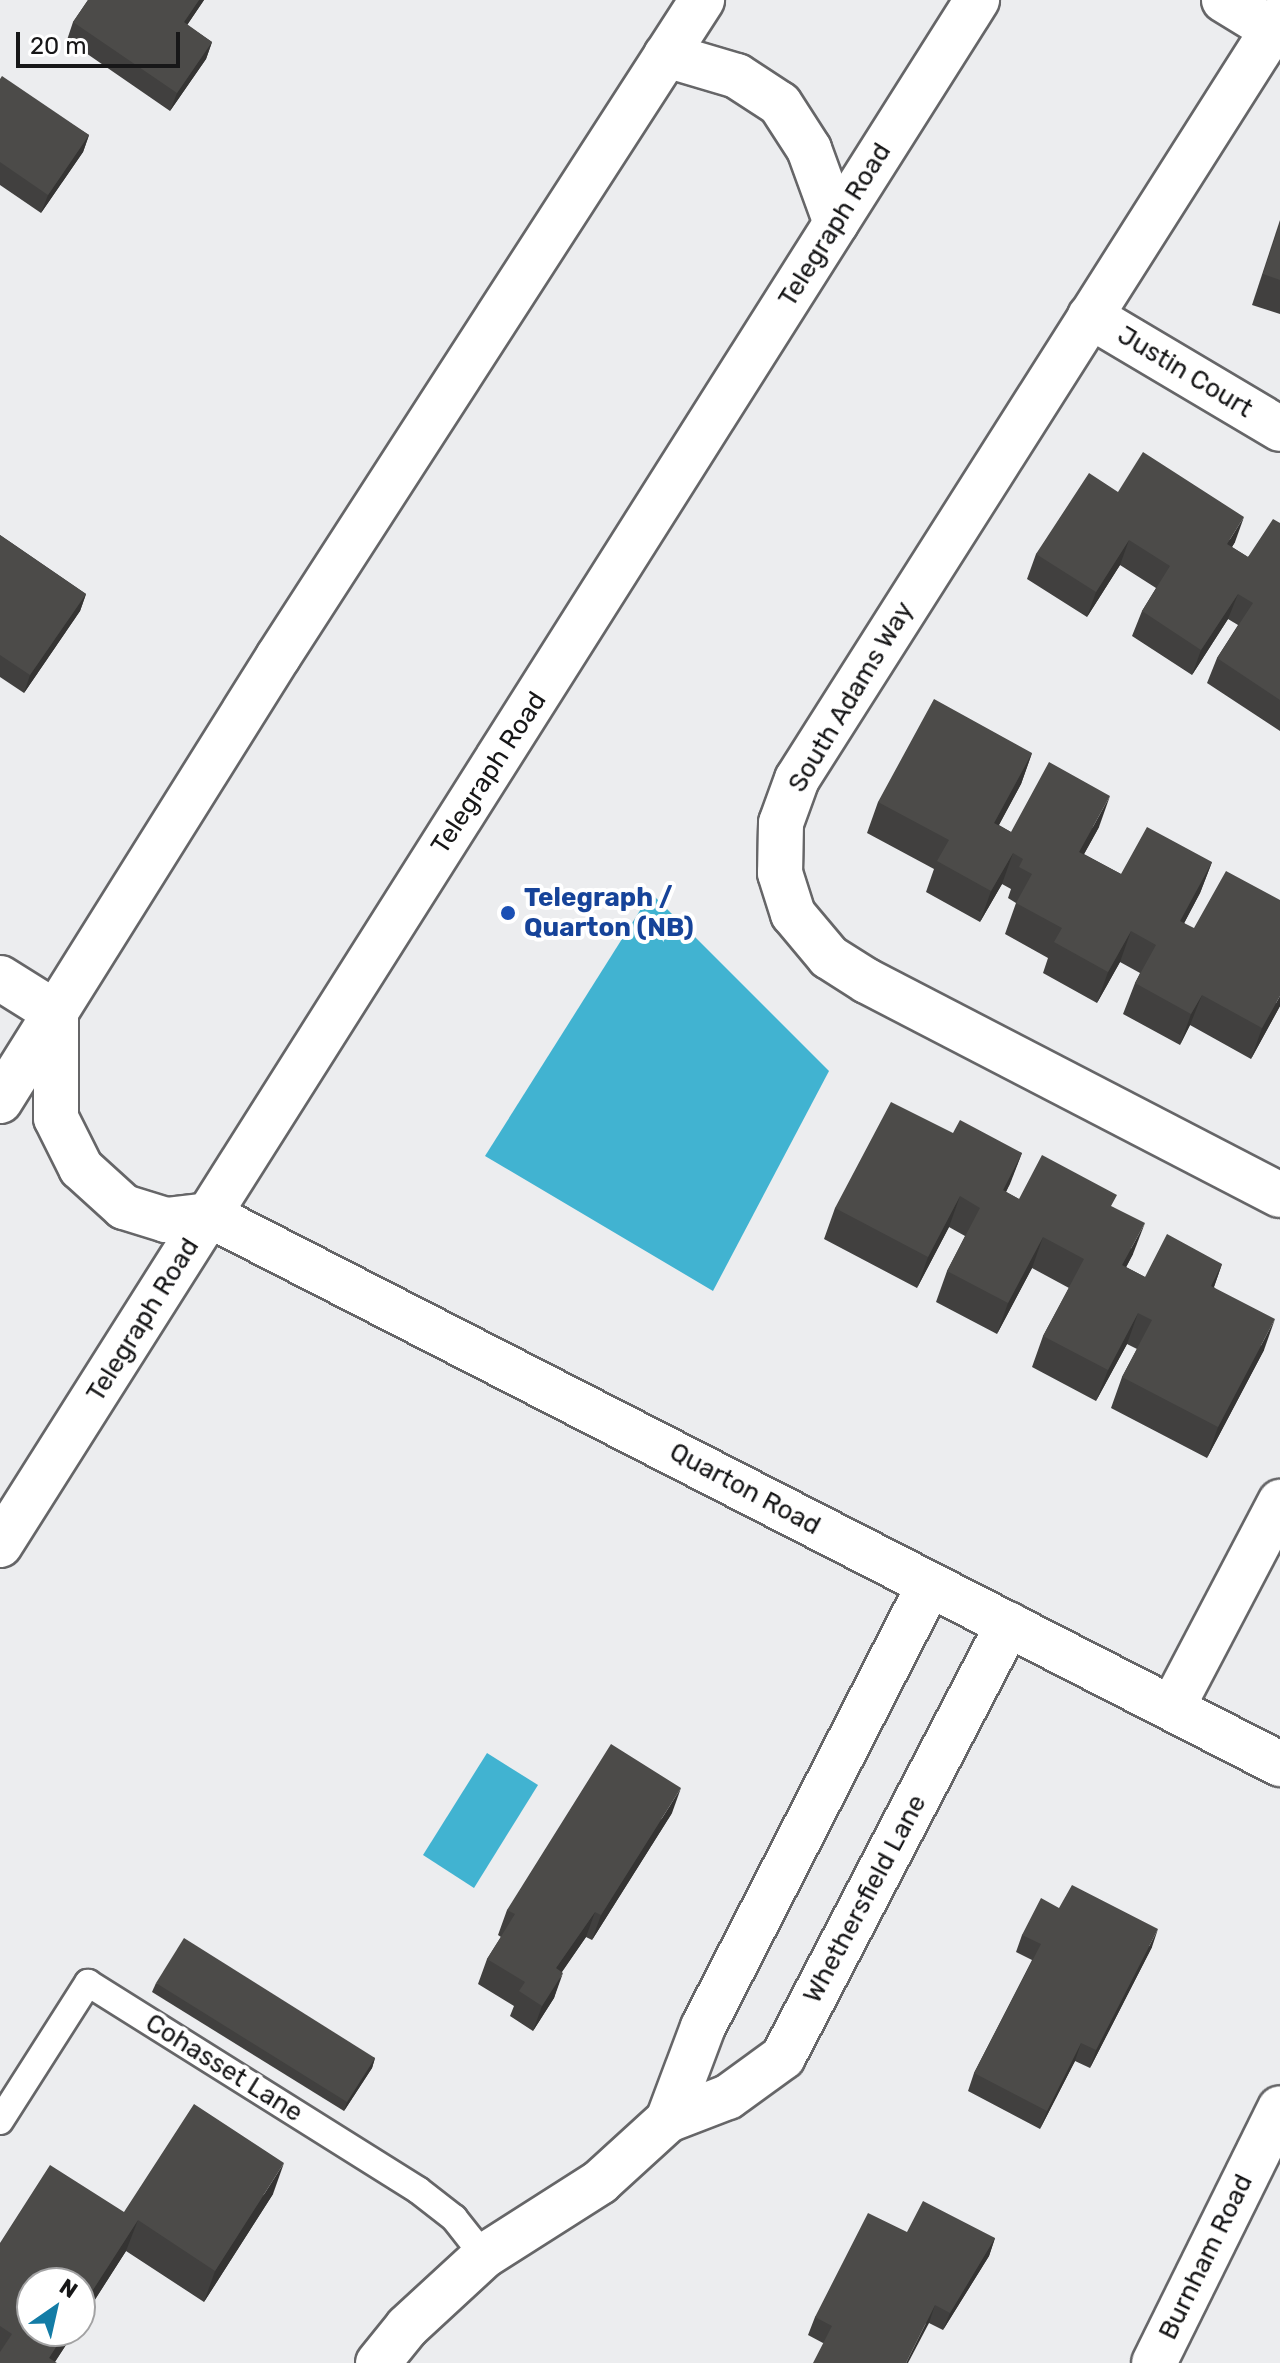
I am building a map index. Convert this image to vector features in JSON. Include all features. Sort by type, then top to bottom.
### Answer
[{"type":"main road","points":[[0,1101],[702,0]]},
{"type":"main road","name":"Telegraph Road","points":[[0,1545],[977,0]]},
{"type":"main road","points":[[1224,0],[1276,24]]},
{"type":"main road","name":"South Adams Way","points":[[1276,24],[797,779],[781,823],[780,873],[793,914],[829,957],[854,973],[1280,1195]]},
{"type":"main road","points":[[666,55],[737,76],[780,104],[809,149],[836,223]]},
{"type":"main road","name":"Justin Court","points":[[1090,316],[1280,429]]},
{"type":"main road","points":[[0,978],[56,1013]]},
{"type":"main road","points":[[56,1013],[56,1118],[81,1168],[124,1207],[166,1220],[209,1215]]},
{"type":"main road","name":"Quarton Road","points":[[209,1215],[1280,1764]]},
{"type":"main road","points":[[1172,1708],[1280,1502]]},
{"type":"main road","name":"Whethersfield Lane","points":[[668,2120],[703,2027],[929,1585]]},
{"type":"main road","name":"Whethersfield Lane","points":[[378,2363],[407,2327],[484,2256],[600,2182],[668,2120],[728,2097],[783,2057],[1008,1624]]},
{"type":"main road","name":"Burnham Road","points":[[1154,2363],[1280,2108]]},
{"type":"lane","name":"Cohasset Lane","points":[[0,2121],[88,1983],[418,2190],[454,2218],[484,2256]]},
{"type":"water","points":[[651,893],[829,1071],[713,1291],[485,1156]]},
{"type":"water","points":[[487,1753],[538,1785],[474,1888],[423,1855]]},
{"type":"building","points":[[88,0],[199,0],[184,22],[212,42],[177,93],[73,22]]},
{"type":"building","points":[[2,76],[89,135],[48,195],[0,162]]},
{"type":"building","points":[[1280,223],[1280,280],[1263,274]]},
{"type":"building","points":[[1143,452],[1244,517],[1227,544],[1248,557],[1273,519],[1280,523],[1280,700],[1217,658],[1253,603],[1238,594],[1201,650],[1142,611],[1170,566],[1129,540],[1096,592],[1036,554],[1089,473],[1118,492]]},
{"type":"building","points":[[0,535],[86,594],[30,675],[0,655]]},
{"type":"building","points":[[934,699],[1032,753],[994,823],[1011,832],[1049,762],[1110,796],[1079,852],[1121,874],[1147,827],[1212,862],[1180,921],[1194,928],[1226,871],[1280,900],[1280,996],[1262,1028],[1202,995],[1191,1014],[1135,983],[1156,945],[1131,931],[1108,972],[1054,942],[1062,928],[1016,903],[1032,874],[1019,867],[1023,859],[1013,853],[991,891],[937,861],[949,840],[878,802]]},
{"type":"building","points":[[891,1102],[953,1133],[960,1120],[1022,1153],[1003,1190],[1019,1199],[1042,1155],[1117,1195],[1111,1206],[1145,1223],[1122,1265],[1145,1277],[1167,1234],[1222,1264],[1211,1286],[1275,1319],[1218,1427],[1122,1377],[1152,1320],[1138,1313],[1108,1370],[1043,1336],[1084,1259],[1043,1237],[1008,1303],[947,1271],[980,1208],[960,1196],[928,1257],[835,1208]]},
{"type":"building","points":[[611,1744],[681,1788],[601,1915],[595,1912],[556,1968],[563,1973],[542,2006],[519,1991],[525,1982],[487,1959],[515,1914],[507,1910]]},
{"type":"building","points":[[1072,1885],[1158,1929],[1096,2050],[1081,2043],[1047,2111],[974,2073],[1041,1944],[1022,1935],[1041,1898],[1059,1908]]},
{"type":"building","points":[[184,1938],[375,2058],[347,2102],[156,1983]]},
{"type":"building","points":[[194,2104],[284,2163],[215,2271],[138,2220],[96,2285],[96,2267],[16,2267],[16,2347],[56,2347],[49,2358],[57,2363],[0,2363],[0,2352],[12,2334],[0,2326],[0,2243],[50,2165],[124,2212]]},
{"type":"building","points":[[923,2201],[995,2238],[950,2313],[935,2305],[906,2363],[813,2363],[832,2326],[815,2317],[868,2213],[907,2232]]},
{"type":"place","name":"Telegraph / Quarton (NB)","points":[[508,913]]}]
